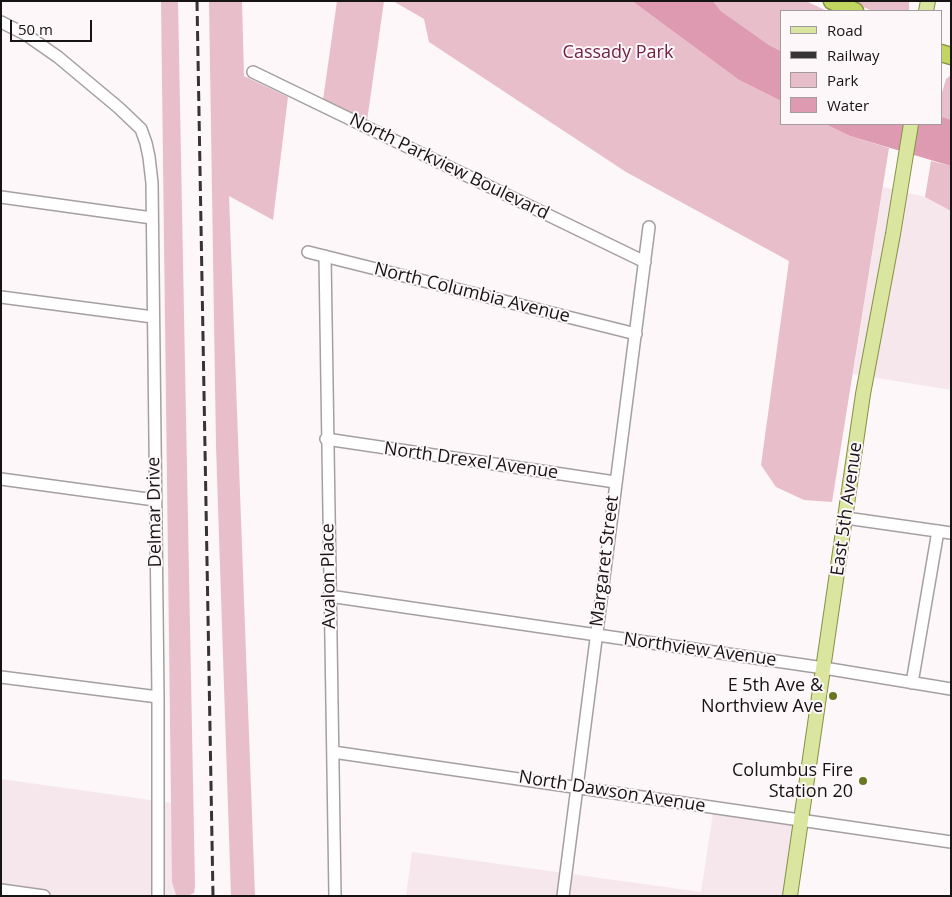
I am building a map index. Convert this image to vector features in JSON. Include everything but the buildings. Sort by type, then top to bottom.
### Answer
[{"type":"highway","points":[[832,1],[853,10]]},
{"type":"main road","name":"East 5th Avenue","points":[[790,896],[863,394],[911,125]]},
{"type":"street","name":"Delmar Drive","points":[[1,22],[25,34],[58,56],[120,108],[141,129],[149,156],[152,183],[158,698],[158,896]]},
{"type":"street","name":"North Parkview Boulevard","points":[[253,72],[645,262]]},
{"type":"street","points":[[1,197],[152,218]]},
{"type":"street","name":"Margaret Street","points":[[563,896],[649,227]]},
{"type":"street","name":"North Columbia Avenue","points":[[308,252],[636,334]]},
{"type":"street","name":"Avalon Place","points":[[325,256],[326,440],[335,896]]},
{"type":"street","points":[[1,296],[153,317]]},
{"type":"street","name":"North Drexel Avenue","points":[[326,440],[615,482]]},
{"type":"street","points":[[1,479],[155,500]]},
{"type":"street","points":[[846,518],[951,533]]},
{"type":"street","points":[[912,683],[938,531]]},
{"type":"street","name":"Northview Avenue","points":[[330,596],[824,668],[951,689]]},
{"type":"street","points":[[1,677],[158,698]]},
{"type":"street","name":"North Dawson Avenue","points":[[332,752],[951,842]]},
{"type":"street","points":[[1,890],[44,896]]},
{"type":"shaded area","points":[[883,187],[925,197],[951,211],[951,390],[853,374]]},
{"type":"shaded area","points":[[1,779],[172,803],[172,882],[176,894],[182,896],[1,896]]},
{"type":"shaded area","points":[[714,807],[802,821],[789,896],[406,896],[412,852],[701,892]]},
{"type":"green space","points":[[161,1],[178,1],[195,886],[194,893],[188,896],[176,895],[172,882]]},
{"type":"green space","points":[[209,1],[242,1],[244,76],[288,97],[273,220],[229,196],[255,896],[231,896],[216,446]]},
{"type":"green space","points":[[337,1],[384,1],[367,121],[323,100]]},
{"type":"green space","name":"Cassady Park","points":[[393,1],[632,1],[739,80],[780,100],[780,125],[827,125],[850,136],[889,148],[832,502],[804,500],[776,487],[761,465],[789,261],[626,172],[429,42],[424,19]]},
{"type":"green space","points":[[713,1],[806,1],[825,10],[780,10],[780,50],[769,45],[721,11]]},
{"type":"green space","points":[[851,1],[909,1],[909,10],[870,10]]},
{"type":"green space","points":[[951,75],[951,138],[942,125],[942,93],[946,79]]},
{"type":"green space","points":[[931,161],[951,166],[951,211],[925,197]]},
{"type":"water","points":[[632,1],[713,1],[721,11],[769,45],[780,50],[780,100],[739,80]]},
{"type":"water","points":[[942,117],[951,120],[951,166],[850,136],[827,125],[942,125]]},
{"type":"railway","points":[[197,1],[213,896]]},
{"type":"place","name":"E 5th Ave & Northview Ave","points":[[833,696]]},
{"type":"place","name":"Columbus Fire Station 20","points":[[863,781]]}]
